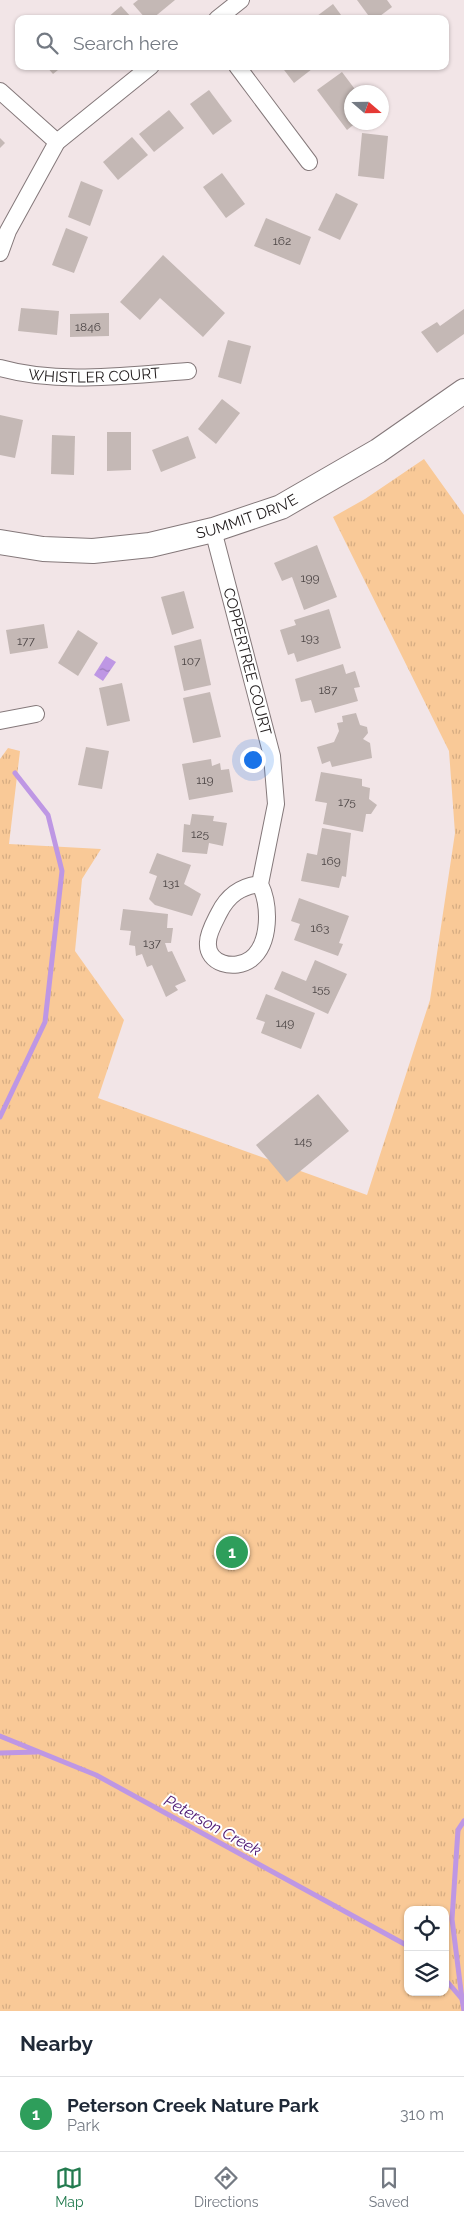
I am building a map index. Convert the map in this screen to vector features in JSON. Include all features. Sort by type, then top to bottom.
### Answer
[{"type":"main road","name":"SUMMIT DRIVE","points":[[0,542],[43,550],[93,551],[150,545],[213,530],[282,507],[378,451],[464,390]]},
{"type":"street","points":[[222,15],[241,0]]},
{"type":"street","points":[[0,253],[8,231],[57,142],[146,70]]},
{"type":"street","points":[[240,70],[309,162]]},
{"type":"street","points":[[0,91],[57,142]]},
{"type":"street","name":"WHISTLER COURT","points":[[0,368],[16,372],[73,378],[188,371]]},
{"type":"street","name":"COPPERTREE COURT","points":[[213,530],[272,756],[276,804],[260,884],[266,896],[267,924],[258,950],[252,959],[234,966],[217,962],[210,954],[208,942],[219,912],[228,897],[243,887],[260,884]]},
{"type":"street","points":[[0,721],[36,714]]},
{"type":"green space","points":[[424,459],[464,515],[464,2011],[0,2011],[0,759],[8,748],[20,751],[9,844],[101,849],[82,879],[75,951],[124,1020],[98,1098],[367,1195],[430,1000],[455,833],[449,751],[333,517],[365,499]]},
{"type":"water","points":[[106,656],[116,662],[103,681],[94,675]]},
{"type":"building","points":[[138,0],[175,0],[157,15],[143,15],[133,4]]},
{"type":"building","points":[[357,0],[387,0],[392,7],[381,15],[368,15]]},
{"type":"building","points":[[333,4],[341,15],[318,15]]},
{"type":"building","points":[[121,6],[129,15],[111,15]]},
{"type":"building","points":[[50,70],[58,70],[53,74]]},
{"type":"building","points":[[284,70],[311,70],[294,83]]},
{"type":"building","points":[[342,72],[352,85],[344,85],[344,126],[317,90]]},
{"type":"building","points":[[209,90],[232,121],[213,135],[190,104]]},
{"type":"building","points":[[169,110],[184,128],[154,152],[139,134]]},
{"type":"building","points":[[362,133],[388,136],[384,179],[358,176]]},
{"type":"building","points":[[132,137],[148,155],[118,180],[103,162]]},
{"type":"building","points":[[0,138],[5,143],[0,148]]},
{"type":"building","points":[[222,173],[245,204],[226,218],[203,187]]},
{"type":"building","points":[[81,181],[103,190],[90,226],[68,217]]},
{"type":"building","points":[[336,193],[358,204],[340,240],[318,230]]},
{"type":"building","points":[[266,218],[311,237],[300,265],[254,246]]},
{"type":"building","points":[[66,228],[88,237],[74,273],[52,265]]},
{"type":"building","points":[[163,255],[225,313],[203,337],[160,298],[140,320],[120,302]]},
{"type":"building","points":[[21,308],[59,311],[57,335],[18,331]]},
{"type":"building","points":[[464,309],[464,334],[437,353],[421,332],[437,322],[440,326]]},
{"type":"building","points":[[109,313],[109,336],[70,337],[70,314]]},
{"type":"building","points":[[228,340],[251,346],[241,384],[218,377]]},
{"type":"building","points":[[222,399],[240,413],[216,444],[198,429]]},
{"type":"building","points":[[0,415],[23,420],[15,458],[0,455]]},
{"type":"building","points":[[107,432],[131,432],[131,470],[107,471]]},
{"type":"building","points":[[52,435],[75,436],[74,475],[51,474]]},
{"type":"building","points":[[188,436],[196,458],[161,472],[152,450]]},
{"type":"building","points":[[317,545],[337,597],[304,610],[292,577],[282,581],[274,563]]},
{"type":"building","points":[[184,591],[194,628],[172,635],[161,597]]},
{"type":"building","points":[[329,609],[341,648],[297,662],[294,653],[288,655],[280,630],[296,625],[294,620]]},
{"type":"building","points":[[44,624],[48,648],[10,654],[6,630]]},
{"type":"building","points":[[78,630],[98,643],[78,676],[58,663]]},
{"type":"building","points":[[201,639],[211,685],[184,691],[174,646]]},
{"type":"building","points":[[343,664],[346,674],[355,671],[360,687],[354,688],[358,701],[315,713],[311,700],[301,702],[295,679]]},
{"type":"building","points":[[122,683],[130,721],[107,726],[99,688]]},
{"type":"building","points":[[210,692],[221,737],[193,743],[183,698]]},
{"type":"building","points":[[356,713],[360,725],[367,727],[368,733],[363,739],[370,743],[372,758],[332,767],[330,761],[322,764],[317,747],[334,742],[339,731],[337,723],[343,722],[342,716]]},
{"type":"building","points":[[86,747],[109,751],[102,789],[78,785]]},
{"type":"building","points":[[211,759],[212,766],[220,763],[221,770],[229,769],[233,792],[189,800],[182,764]]},
{"type":"building","points":[[321,772],[362,779],[362,786],[370,788],[369,799],[377,805],[371,814],[366,814],[363,832],[323,824],[327,803],[315,801]]},
{"type":"building","points":[[192,814],[214,816],[213,821],[227,823],[223,846],[209,843],[207,854],[182,852],[184,824],[190,825]]},
{"type":"building","points":[[322,828],[351,833],[346,877],[342,876],[339,888],[301,881],[307,853],[317,855]]},
{"type":"building","points":[[157,853],[191,865],[184,884],[201,894],[192,916],[155,905],[149,899],[157,876],[149,873]]},
{"type":"building","points":[[299,898],[349,916],[339,943],[343,944],[338,956],[294,940],[300,924],[291,921]]},
{"type":"building","points":[[123,909],[168,914],[167,928],[173,928],[171,943],[165,943],[168,952],[172,951],[186,981],[175,986],[178,990],[166,997],[152,965],[147,967],[142,954],[136,956],[135,946],[129,945],[131,931],[120,930]]},
{"type":"building","points":[[315,960],[347,974],[328,1014],[274,989],[282,971],[306,981]]},
{"type":"building","points":[[266,994],[315,1013],[301,1049],[261,1033],[265,1022],[256,1019]]},
{"type":"building","points":[[318,1094],[349,1131],[287,1182],[256,1145]]},
{"type":"waterway","points":[[0,1117],[45,1022],[62,871],[48,815],[15,773]]},
{"type":"waterway","name":"Peterson Creek","points":[[0,1736],[96,1775],[404,1944]]},
{"type":"waterway","points":[[0,1753],[37,1752]]},
{"type":"waterway","points":[[462,1999],[452,1919],[458,1830],[464,1821]]},
{"type":"waterway","name":"Peterson Creek","points":[[449,1984],[462,1999],[464,2011]]},
{"type":"place","name":"Peterson Creek Nature Park","points":[[232,1552]]}]
